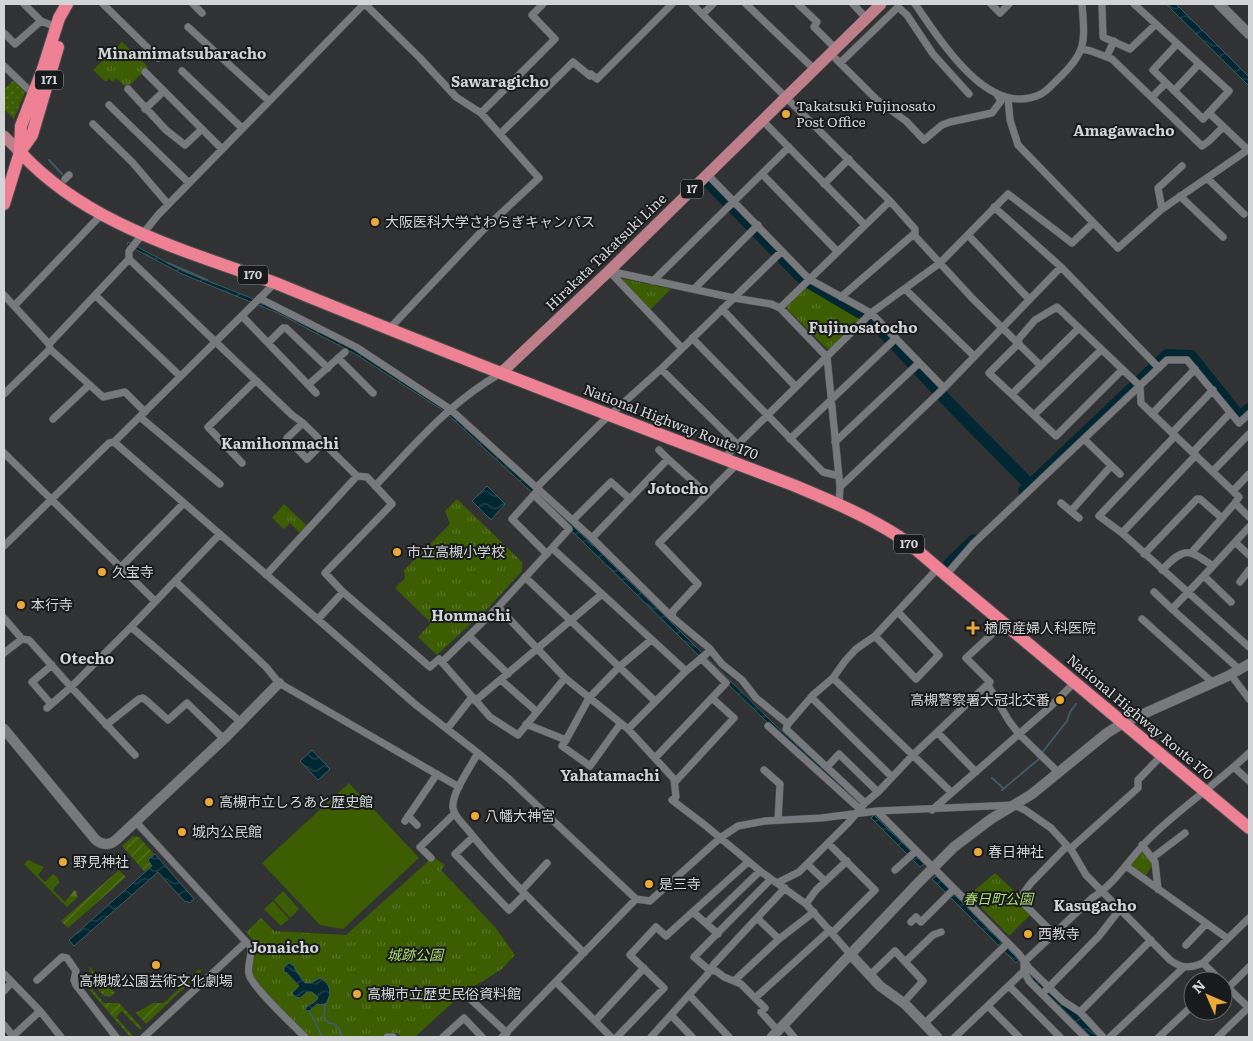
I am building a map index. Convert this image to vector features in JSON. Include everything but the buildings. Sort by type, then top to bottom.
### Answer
[{"type":"highway","name":"171","points":[[4,204],[20,152],[21,126],[56,27],[67,4]]},
{"type":"highway","name":"171","points":[[20,152],[32,135],[63,28],[67,4]]},
{"type":"highway","name":"National Highway Route 170","points":[[20,152],[52,183],[75,200],[101,215],[142,234],[238,271],[275,283],[839,504],[900,537],[1249,828]]},
{"type":"main road","name":"Hirakata Takatsuki Line","points":[[501,373],[609,271],[814,70],[837,57],[866,18],[881,4]]},
{"type":"main road","points":[[4,136],[20,152]]},
{"type":"street","points":[[24,4],[41,21],[56,27]]},
{"type":"street","points":[[103,4],[158,58]]},
{"type":"street","points":[[193,4],[202,13]]},
{"type":"street","points":[[4,394],[129,259],[129,251],[132,246],[168,204],[365,4],[419,57],[456,97],[481,113],[539,178],[482,231],[389,329]]},
{"type":"street","points":[[481,113],[555,39],[532,15],[543,4]]},
{"type":"street","points":[[500,134],[573,62],[590,76],[591,74],[597,79],[672,4]]},
{"type":"street","points":[[692,4],[890,201],[915,229],[915,236],[1001,328],[1018,342],[1040,365]]},
{"type":"street","points":[[703,14],[713,4]]},
{"type":"street","points":[[746,4],[814,70]]},
{"type":"street","points":[[798,4],[817,22],[814,27],[837,57],[877,100],[906,121],[924,140],[942,125],[992,113],[1001,101],[996,93]]},
{"type":"street","points":[[853,4],[866,18]]},
{"type":"street","points":[[991,4],[1000,13],[1009,4]]},
{"type":"street","points":[[917,5],[946,48],[971,76],[996,93],[1008,98],[1027,100],[1042,94],[1076,60],[1082,49],[1084,29],[1082,4]]},
{"type":"street","points":[[1102,4],[1103,37],[1130,49],[1156,24]]},
{"type":"street","points":[[1134,4],[1229,91],[1203,119],[1152,70],[1177,44]]},
{"type":"street","points":[[1219,4],[1249,34]]},
{"type":"street","points":[[837,57],[898,7],[907,15],[933,54],[968,94]]},
{"type":"street","points":[[4,33],[15,44],[41,21]]},
{"type":"street","points":[[188,27],[269,101]]},
{"type":"street","points":[[1106,56],[1114,41]]},
{"type":"street","points":[[1082,49],[1112,59],[1202,146],[1223,127]]},
{"type":"street","points":[[1174,91],[1199,64]]},
{"type":"street","points":[[4,66],[28,89],[34,91]]},
{"type":"street","points":[[182,71],[242,128]]},
{"type":"street","points":[[146,72],[222,149]]},
{"type":"street","points":[[1152,97],[1166,83]]},
{"type":"street","points":[[128,89],[166,130],[185,145],[202,129]]},
{"type":"street","points":[[145,109],[164,91]]},
{"type":"street","points":[[1008,98],[1010,120],[1018,145],[1118,248],[1162,208],[1248,149],[1209,113]]},
{"type":"street","points":[[109,106],[189,183]]},
{"type":"street","points":[[762,120],[864,225]]},
{"type":"street","points":[[93,124],[132,162],[168,204]]},
{"type":"street","points":[[653,281],[789,147]]},
{"type":"street","points":[[824,184],[849,159]]},
{"type":"street","points":[[1162,208],[1158,188],[1182,166]]},
{"type":"street","points":[[707,174],[732,204],[808,281],[841,297],[868,316],[941,391]]},
{"type":"street","points":[[762,174],[837,251]]},
{"type":"street","points":[[1207,178],[1244,214]]},
{"type":"street","points":[[723,459],[868,316],[940,263],[1008,194],[1072,243],[1093,223]]},
{"type":"street","points":[[1180,196],[1223,237]]},
{"type":"street","points":[[780,308],[890,201]]},
{"type":"street","points":[[994,207],[1060,267],[1157,366]]},
{"type":"street","points":[[15,305],[101,215]]},
{"type":"street","points":[[694,289],[755,228]]},
{"type":"street","points":[[841,297],[915,233]]},
{"type":"street","points":[[968,235],[1029,299]]},
{"type":"street","points":[[686,671],[602,594],[512,519],[610,415],[780,253]]},
{"type":"street","points":[[129,259],[255,381],[303,423],[357,476],[367,477],[392,504],[325,573],[343,592],[430,668],[439,659],[490,717],[518,735],[565,678]]},
{"type":"street","points":[[840,487],[941,391],[1060,267]]},
{"type":"street","points":[[609,271],[734,298],[771,304],[780,308],[827,357],[840,487],[839,504]]},
{"type":"street","points":[[609,271],[682,348]]},
{"type":"street","points":[[4,546],[109,443],[114,442],[275,283]]},
{"type":"street","points":[[905,288],[974,356]]},
{"type":"street","points":[[95,295],[180,376]]},
{"type":"street","points":[[5,298],[15,305],[49,347],[103,397],[125,392],[142,414],[220,484]]},
{"type":"street","points":[[258,301],[356,347],[450,408],[537,491],[573,520],[672,617],[711,650],[722,664],[742,680],[756,698],[788,724]]},
{"type":"street","points":[[1122,370],[1056,436],[989,373],[1018,342],[1035,320],[1057,307],[1138,384],[1141,403],[1239,497],[1192,552]]},
{"type":"street","points":[[722,309],[796,387]]},
{"type":"street","points":[[242,316],[316,394]]},
{"type":"street","points":[[268,342],[283,328],[286,328],[328,368]]},
{"type":"street","points":[[1012,394],[1078,328]]},
{"type":"street","points":[[692,338],[822,472],[839,476]]},
{"type":"street","points":[[790,439],[894,341]]},
{"type":"street","points":[[1034,415],[1101,350]]},
{"type":"street","points":[[308,385],[345,352]]},
{"type":"street","points":[[338,358],[373,393]]},
{"type":"street","points":[[865,803],[786,729],[788,724],[811,697],[833,678],[856,649],[875,636],[898,612],[974,544],[1157,366],[1168,360],[1187,360],[1239,422],[1249,414]]},
{"type":"street","points":[[835,442],[917,365]]},
{"type":"street","points":[[661,368],[737,444]]},
{"type":"street","points":[[1152,414],[1195,369]]},
{"type":"street","points":[[375,486],[450,408],[480,385],[501,373]]},
{"type":"street","points":[[242,463],[208,427],[255,381]]},
{"type":"street","points":[[53,419],[89,384]]},
{"type":"street","points":[[1213,390],[1100,516],[1122,533],[1249,647]]},
{"type":"street","points":[[1122,533],[1230,413]]},
{"type":"street","points":[[303,423],[287,438],[306,458],[323,442]]},
{"type":"street","points":[[1213,471],[1249,434]]},
{"type":"street","points":[[1084,439],[1120,474]]},
{"type":"street","points":[[114,442],[416,705],[523,791],[636,899],[650,901],[720,838],[738,826],[765,821],[821,818],[860,811],[932,810],[1014,805],[1025,810],[1051,828],[1069,848],[1086,875],[1170,960],[1184,967],[1194,967],[1203,963],[1249,918]]},
{"type":"street","points":[[659,450],[707,494]]},
{"type":"street","points":[[4,453],[155,602]]},
{"type":"street","points":[[592,538],[668,459]]},
{"type":"street","points":[[672,617],[672,611],[698,584],[659,543],[736,464]]},
{"type":"street","points":[[1071,511],[1111,466]]},
{"type":"street","points":[[1233,491],[1249,474]]},
{"type":"street","points":[[266,575],[357,476]]},
{"type":"street","points":[[573,520],[611,482],[630,499]]},
{"type":"street","points":[[442,662],[498,607],[570,529],[537,491]]},
{"type":"street","points":[[1144,554],[1197,499],[1200,498],[1222,518]]},
{"type":"street","points":[[1061,503],[1079,518]]},
{"type":"street","points":[[1235,503],[1249,517]]},
{"type":"street","points":[[121,567],[183,504]]},
{"type":"street","points":[[1172,609],[1249,527]]},
{"type":"street","points":[[52,665],[32,682],[49,706],[71,687],[131,627],[220,534]]},
{"type":"street","points":[[1236,543],[1249,555]]},
{"type":"street","points":[[1162,570],[1174,557],[1192,552],[1213,566]]},
{"type":"street","points":[[1240,582],[1249,570]]},
{"type":"street","points":[[1204,576],[1231,602]]},
{"type":"street","points":[[525,577],[655,701]]},
{"type":"street","points":[[175,581],[266,667],[279,683],[459,787]]},
{"type":"street","points":[[318,619],[343,592]]},
{"type":"street","points":[[1154,592],[1235,673],[1249,699]]},
{"type":"street","points":[[447,729],[473,699],[501,680],[602,594]]},
{"type":"street","points":[[498,607],[565,678],[621,723],[674,779],[676,797],[672,800],[748,862],[806,904],[880,986],[903,1002],[937,1037]]},
{"type":"street","points":[[875,636],[916,679],[939,655],[898,612]]},
{"type":"street","points":[[4,618],[22,639],[29,640],[135,755]]},
{"type":"street","points":[[1142,619],[1213,683]]},
{"type":"street","points":[[1004,623],[966,658],[990,682],[988,684],[1019,734],[1059,774]]},
{"type":"street","points":[[131,627],[178,666],[197,686],[241,722]]},
{"type":"street","points":[[469,636],[508,674]]},
{"type":"street","points":[[4,653],[22,639]]},
{"type":"street","points":[[621,723],[590,766],[562,746],[589,698],[619,667],[651,640]]},
{"type":"street","points":[[628,730],[686,671],[711,650]]},
{"type":"street","points":[[655,758],[726,683],[702,658]]},
{"type":"street","points":[[778,1031],[933,868],[968,836],[990,819],[1032,794],[1123,722],[1235,673],[1249,664]]},
{"type":"street","points":[[833,678],[951,792]]},
{"type":"street","points":[[501,680],[536,711]]},
{"type":"street","points":[[932,810],[1075,682]]},
{"type":"street","points":[[4,729],[98,841],[104,844],[111,843],[224,739],[279,683]]},
{"type":"street","points":[[794,1037],[778,1031],[761,1012],[764,1008],[741,984],[724,977],[716,971],[709,970],[694,957],[774,881],[799,872],[913,755],[938,734],[988,684]]},
{"type":"street","points":[[811,697],[892,777]]},
{"type":"street","points":[[106,724],[139,699],[144,698],[148,700],[168,720],[187,703],[224,739]]},
{"type":"street","points":[[674,782],[734,718],[712,698]]},
{"type":"street","points":[[526,724],[566,740]]},
{"type":"street","points":[[768,726],[860,811]]},
{"type":"street","points":[[783,739],[790,733]]},
{"type":"street","points":[[938,734],[976,772]]},
{"type":"street","points":[[798,753],[804,746]]},
{"type":"street","points":[[478,753],[453,801],[454,814],[524,892],[584,953]]},
{"type":"street","points":[[1103,1037],[1080,1012],[1029,981],[1024,971],[1024,962],[1092,898],[1103,891],[1142,845],[1249,753]]},
{"type":"street","points":[[819,772],[839,754],[878,792]]},
{"type":"street","points":[[1054,934],[1019,899],[1031,883],[1138,788],[1138,780],[1162,755]]},
{"type":"street","points":[[1234,767],[1249,781]]},
{"type":"street","points":[[764,770],[780,784],[778,820]]},
{"type":"street","points":[[418,825],[407,819],[437,774]]},
{"type":"street","points":[[829,781],[835,775]]},
{"type":"street","points":[[837,789],[843,782]]},
{"type":"street","points":[[877,811],[913,854],[933,868],[952,892],[1005,946],[1024,962],[1085,1037]]},
{"type":"street","points":[[431,858],[420,846],[454,814]]},
{"type":"street","points":[[136,822],[251,947],[252,954],[248,967],[251,980],[305,1037]]},
{"type":"street","points":[[1152,858],[1185,833]]},
{"type":"street","points":[[473,837],[455,854],[509,910],[547,864]]},
{"type":"street","points":[[754,998],[831,932],[875,890],[828,843]]},
{"type":"street","points":[[1142,845],[1155,862],[1158,889]]},
{"type":"street","points":[[895,870],[913,854]]},
{"type":"street","points":[[806,904],[816,890],[847,861]]},
{"type":"street","points":[[617,1037],[664,988],[630,955],[656,927],[666,936],[748,862]]},
{"type":"street","points":[[807,864],[826,881]]},
{"type":"street","points":[[1126,866],[1227,938]]},
{"type":"street","points":[[706,923],[760,871]]},
{"type":"street","points":[[652,1037],[709,970],[785,888]]},
{"type":"street","points":[[911,922],[916,917],[921,922],[952,892]]},
{"type":"street","points":[[466,996],[504,1035],[636,899]]},
{"type":"street","points":[[1046,991],[1099,936],[1120,909]]},
{"type":"street","points":[[693,912],[718,934]]},
{"type":"street","points":[[734,981],[779,939],[814,912]]},
{"type":"street","points":[[757,918],[779,939]]},
{"type":"street","points":[[1186,945],[1206,924]]},
{"type":"street","points":[[905,962],[933,935],[941,932]]},
{"type":"street","points":[[1080,1012],[1151,940]]},
{"type":"street","points":[[144,1037],[246,942]]},
{"type":"street","points":[[924,1024],[1005,946]]},
{"type":"street","points":[[870,975],[895,951],[923,981],[903,1002]]},
{"type":"street","points":[[37,980],[62,957],[67,958],[76,971],[74,980],[76,985],[116,1037]]},
{"type":"street","points":[[1203,963],[1211,971]]},
{"type":"street","points":[[1110,1037],[1184,967]]},
{"type":"street","points":[[1233,976],[1249,967]]},
{"type":"street","points":[[595,1021],[644,968]]},
{"type":"street","points":[[955,1037],[1024,971]]},
{"type":"street","points":[[4,974],[40,1010],[57,1036]]},
{"type":"street","points":[[4,991],[12,982]]},
{"type":"street","points":[[556,982],[611,1037]]},
{"type":"street","points":[[1009,986],[1060,1037]]},
{"type":"street","points":[[1218,1037],[1249,1008],[1233,993]]},
{"type":"street","points":[[689,995],[730,1037]]},
{"type":"street","points":[[988,1006],[1019,1037]]},
{"type":"street","points":[[4,1025],[13,1036],[40,1010]]},
{"type":"street","points":[[1159,1037],[1183,1014]]},
{"type":"street","points":[[671,1015],[692,1037]]},
{"type":"street","points":[[443,1037],[464,1018],[482,1037]]},
{"type":"street","points":[[387,1037],[393,1037]]},
{"type":"green space","points":[[122,42],[148,67],[127,88],[116,78],[113,82],[109,79],[106,82],[93,70]]},
{"type":"green space","points":[[15,79],[26,90],[14,119],[4,109],[4,89]]},
{"type":"green space","points":[[624,279],[671,289],[650,310],[622,281]]},
{"type":"green space","points":[[807,286],[863,317],[830,349],[827,349],[787,309],[787,305]]},
{"type":"green space","points":[[457,499],[522,562],[522,571],[490,606],[437,655],[418,637],[431,623],[395,588],[405,578],[404,570],[450,524],[445,511]]},
{"type":"green space","points":[[284,504],[307,526],[300,533],[290,523],[284,529],[272,518]]},
{"type":"green space","points":[[349,783],[419,858],[343,929],[320,925],[262,863]]},
{"type":"green space","points":[[133,836],[139,837],[154,854],[147,860],[152,866],[145,872],[122,846]]},
{"type":"green space","points":[[1142,848],[1154,863],[1144,878],[1129,866]]},
{"type":"green space","name":"城跡公園","points":[[433,857],[445,865],[441,870],[495,927],[515,955],[502,969],[462,994],[415,1037],[401,1037],[397,1033],[381,1037],[307,1037],[253,979],[251,969],[258,946],[246,932],[261,918],[274,931],[346,935]]},
{"type":"green space","points":[[28,860],[44,867],[38,875],[45,882],[53,874],[58,878],[59,882],[53,890],[65,902],[74,890],[77,892],[78,897],[67,907],[24,864]]},
{"type":"green space","points":[[119,870],[126,877],[68,928],[61,921]]},
{"type":"green space","name":"春日町公園","points":[[995,873],[1019,895],[1031,914],[1009,936],[969,895]]},
{"type":"green space","points":[[283,891],[299,909],[290,918],[274,900]]},
{"type":"green space","points":[[273,901],[289,919],[281,926],[264,909]]},
{"type":"green space","points":[[90,967],[104,984],[106,983],[115,993],[110,997],[104,996],[91,982],[92,974]]},
{"type":"green space","points":[[198,970],[201,970],[201,972],[146,1024],[136,1013],[153,1003],[163,1003],[166,1001]]},
{"type":"green space","points":[[86,982],[104,1003],[119,1003],[142,1028],[140,1030],[122,1011],[116,1017],[133,1036],[130,1037],[87,987]]},
{"type":"water","points":[[1166,4],[1176,4],[1249,77],[1249,86]]},
{"type":"water","points":[[128,242],[183,271],[261,302],[356,350],[445,406],[592,544],[774,724],[861,803],[858,807],[774,729],[540,500],[444,411],[357,355],[278,313],[182,274],[129,246]]},
{"type":"water","points":[[487,486],[505,504],[491,520],[472,501]]},
{"type":"water","points":[[312,750],[330,769],[318,780],[300,761]]},
{"type":"water","points":[[874,815],[924,864],[920,867],[871,818]]},
{"type":"water","points":[[155,854],[194,899],[189,903],[185,902],[158,872],[74,946],[69,940],[152,866],[148,860]]},
{"type":"water","points":[[936,876],[1019,960],[1016,963],[932,879]]},
{"type":"water","points":[[289,963],[294,966],[305,983],[311,983],[320,978],[327,984],[330,993],[325,1005],[317,1004],[309,1011],[305,1010],[318,997],[312,992],[307,992],[300,998],[295,997],[292,993],[299,986],[286,972],[284,973],[284,967]]},
{"type":"water","points":[[1035,976],[1100,1037],[1091,1037],[1032,979]]},
{"type":"waterway","points":[[49,160],[62,174]]},
{"type":"waterway","points":[[709,183],[803,279],[871,319],[952,406],[1030,485]]},
{"type":"waterway","points":[[168,263],[207,280]]},
{"type":"waterway","points":[[1024,491],[1167,355],[1191,356],[1239,416],[1242,416],[1249,409]]},
{"type":"waterway","points":[[949,564],[974,540]]},
{"type":"waterway","points":[[1041,754],[1067,721],[1070,712],[1076,704]]},
{"type":"waterway","points":[[1002,790],[1040,758]]},
{"type":"waterway","points":[[992,778],[1003,788]]},
{"type":"waterway","points":[[325,1004],[324,1018],[339,1029],[342,1037]]},
{"type":"waterway","points":[[309,1012],[322,1037]]},
{"type":"place","name":"Takatsuki Fujinosato Post Office","points":[[786,114]]},
{"type":"place","name":"大阪医科大学さわらぎキャンパス","points":[[375,222]]},
{"type":"place","name":"市立高槻小学校","points":[[397,552]]},
{"type":"place","name":"久宝寺","points":[[102,572]]},
{"type":"place","name":"本行寺","points":[[21,605]]},
{"type":"place","name":"楢原産婦人科医院","points":[[973,628]]},
{"type":"place","name":"高槻警察署大冠北交番","points":[[1060,700]]},
{"type":"place","name":"高槻市立しろあと歴史館","points":[[209,802]]},
{"type":"place","name":"八幡大神宮","points":[[475,816]]},
{"type":"place","name":"城内公民館","points":[[182,832]]},
{"type":"place","name":"春日神社","points":[[978,852]]},
{"type":"place","name":"野見神社","points":[[63,862]]},
{"type":"place","name":"是三寺","points":[[649,884]]},
{"type":"place","name":"西教寺","points":[[1028,934]]},
{"type":"place","name":"高槻城公園芸術文化劇場","points":[[156,965]]},
{"type":"place","name":"高槻市立歴史民俗資料館","points":[[357,994]]},
{"type":"district","name":"Minamimatsubaracho","points":[[182,54]]},
{"type":"district","name":"Sawaragicho","points":[[500,82]]},
{"type":"district","name":"Amagawacho","points":[[1124,131]]},
{"type":"district","name":"Fujinosatocho","points":[[863,328]]},
{"type":"district","name":"Kamihonmachi","points":[[280,444]]},
{"type":"district","name":"Jotocho","points":[[678,489]]},
{"type":"district","name":"Honmachi","points":[[471,616]]},
{"type":"district","name":"Otecho","points":[[87,659]]},
{"type":"district","name":"Yahatamachi","points":[[610,776]]},
{"type":"district","name":"Kasugacho","points":[[1095,906]]},
{"type":"district","name":"Jonaicho","points":[[284,948]]}]
